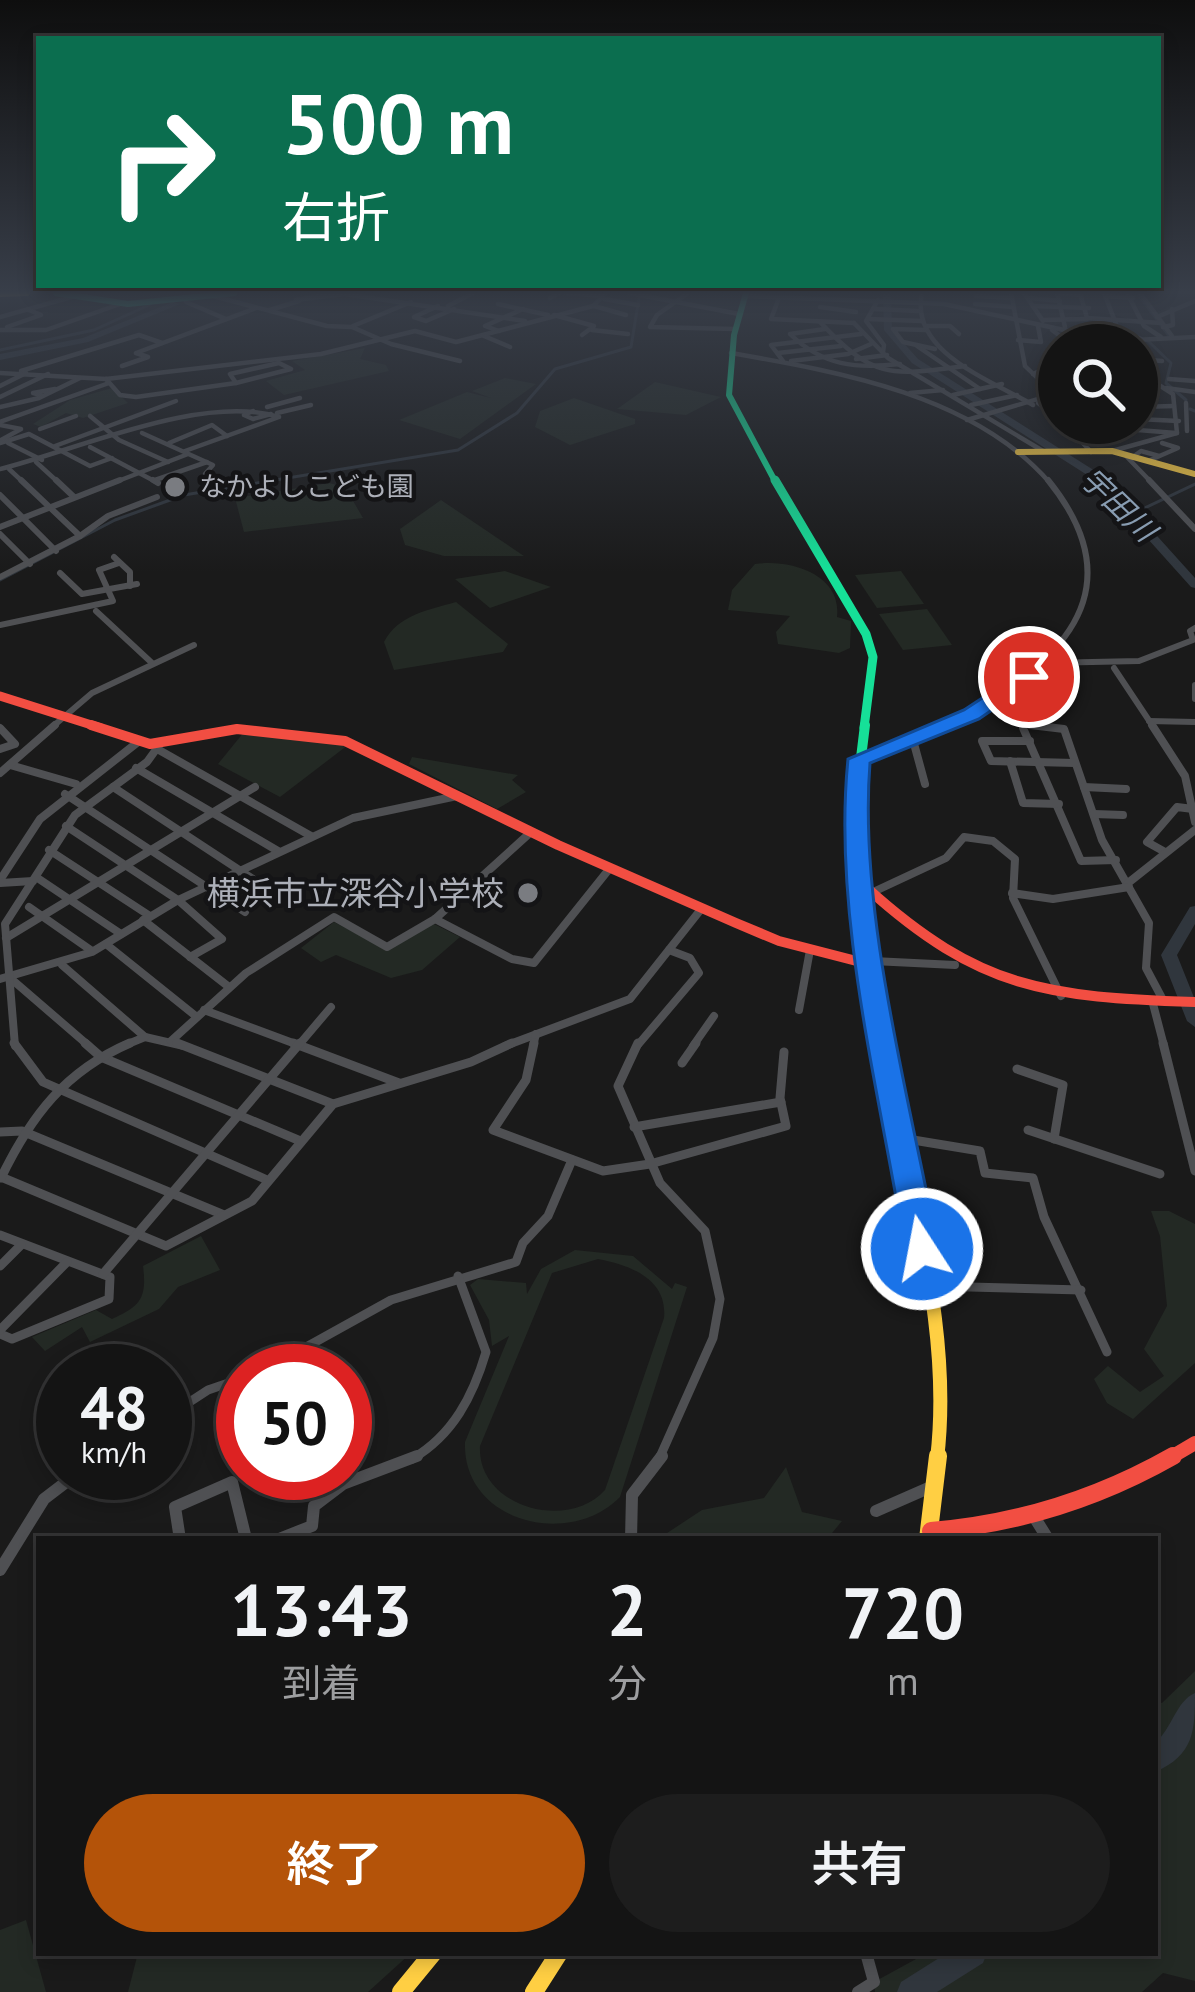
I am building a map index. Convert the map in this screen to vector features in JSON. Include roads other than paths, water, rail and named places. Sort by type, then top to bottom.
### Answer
[{"type":"main road","points":[[729,386],[729,395],[870,645],[872,674],[855,807],[868,890],[872,963],[940,1360],[936,1486],[929,1535],[1102,1491],[1195,1443]]},
{"type":"main road","points":[[1018,452],[1136,454],[1195,473]]},
{"type":"main road","points":[[1,698],[160,747],[237,729],[318,735],[365,747],[610,868],[810,950],[872,963]]},
{"type":"main road","points":[[868,890],[955,965],[1013,989],[1062,998],[1195,1002]]},
{"type":"main road","points":[[401,1992],[430,1956]]},
{"type":"main road","points":[[535,1992],[557,1956]]},
{"type":"street","points":[[0,407],[63,386]]},
{"type":"street","points":[[29,415],[96,386]]},
{"type":"street","points":[[113,386],[124,398],[223,386]]},
{"type":"street","points":[[859,759],[913,740],[1000,697],[1044,663],[1083,602],[1088,555],[1071,510],[1018,452],[965,420],[880,386]]},
{"type":"street","points":[[937,386],[1054,451]]},
{"type":"street","points":[[975,386],[980,389]]},
{"type":"street","points":[[931,404],[995,386]]},
{"type":"street","points":[[1007,386],[1036,404]]},
{"type":"street","points":[[1162,386],[1184,429]]},
{"type":"street","points":[[1165,388],[1195,392]]},
{"type":"street","points":[[902,393],[944,390]]},
{"type":"street","points":[[166,394],[196,415]]},
{"type":"street","points":[[969,405],[1017,394]]},
{"type":"street","points":[[300,398],[244,415],[253,419],[311,405]]},
{"type":"street","points":[[55,446],[102,424],[176,401]]},
{"type":"street","points":[[1184,429],[1186,403]]},
{"type":"street","points":[[965,420],[1036,404]]},
{"type":"street","points":[[1158,405],[1195,404]]},
{"type":"street","points":[[8,468],[196,415],[261,409],[276,413]]},
{"type":"street","points":[[0,423],[19,413],[38,417],[2,440]]},
{"type":"street","points":[[30,564],[0,530],[276,413]]},
{"type":"street","points":[[2,440],[76,416]]},
{"type":"street","points":[[90,416],[118,438],[168,462]]},
{"type":"street","points":[[170,422],[182,428]]},
{"type":"street","points":[[0,423],[21,429]]},
{"type":"street","points":[[33,423],[40,429]]},
{"type":"street","points":[[168,444],[212,425],[227,436]]},
{"type":"street","points":[[1136,454],[1184,429]]},
{"type":"street","points":[[140,432],[213,465],[205,474]]},
{"type":"street","points":[[29,434],[90,466],[112,458]]},
{"type":"street","points":[[2,440],[39,460],[74,497]]},
{"type":"street","points":[[1136,454],[1178,448],[1161,442]]},
{"type":"street","points":[[1083,444],[1090,452]]},
{"type":"street","points":[[90,447],[156,482],[208,462]]},
{"type":"street","points":[[1136,454],[1166,499],[1194,527]]},
{"type":"street","points":[[0,458],[80,536]]},
{"type":"street","points":[[0,494],[56,551]]},
{"type":"street","points":[[1,576],[56,551],[108,516],[157,497]]},
{"type":"street","points":[[0,625],[113,601],[108,590],[99,570],[116,560],[130,572],[134,585],[108,590],[82,594],[60,573]]},
{"type":"street","points":[[96,611],[152,663]]},
{"type":"street","points":[[1044,663],[1114,668],[1178,649],[1193,640],[1190,631],[1195,628]]},
{"type":"street","points":[[0,773],[63,715],[152,663],[194,645]]},
{"type":"street","points":[[1012,893],[1053,898],[1129,885],[1195,828],[1185,776],[1114,668]]},
{"type":"street","points":[[1195,685],[1195,699]]},
{"type":"street","points":[[1000,697],[1042,762],[1081,861],[1116,860]]},
{"type":"street","points":[[1148,721],[1191,722],[1195,732]]},
{"type":"street","points":[[1023,727],[1064,730],[1094,814],[1149,923],[1146,968],[1163,1001],[1195,1171]]},
{"type":"street","points":[[0,728],[15,743],[0,749]]},
{"type":"street","points":[[913,740],[925,784]]},
{"type":"street","points":[[1030,741],[982,741],[992,761],[1076,763]]},
{"type":"street","points":[[122,934],[35,879],[0,882],[12,849],[65,794],[138,742]]},
{"type":"street","points":[[265,1179],[52,1088],[15,1050],[4,978],[5,924],[22,906],[66,826],[84,806],[160,747],[311,836]]},
{"type":"street","points":[[1010,761],[1023,803],[1059,804]]},
{"type":"street","points":[[9,765],[78,784]]},
{"type":"street","points":[[136,768],[278,851]]},
{"type":"street","points":[[112,786],[244,868],[259,883]]},
{"type":"street","points":[[4,939],[255,787]]},
{"type":"street","points":[[1084,787],[1126,789]]},
{"type":"street","points":[[65,794],[245,912]]},
{"type":"street","points":[[4,978],[92,952],[178,900],[368,812],[459,796]]},
{"type":"street","points":[[1166,852],[1147,842],[1178,807],[1193,808]]},
{"type":"street","points":[[1094,814],[1123,815]]},
{"type":"street","points":[[66,826],[178,900],[222,939],[190,957]]},
{"type":"street","points":[[435,920],[531,832]]},
{"type":"street","points":[[868,890],[946,858],[964,837],[993,841],[1016,859],[1012,893],[1030,941],[1049,965],[1062,998]]},
{"type":"street","points":[[0,850],[12,849]]},
{"type":"street","points":[[49,850],[99,881],[229,986]]},
{"type":"street","points":[[171,1041],[229,986],[334,917],[387,947],[428,919],[435,920],[512,959],[534,963],[610,868]]},
{"type":"street","points":[[29,907],[92,952]]},
{"type":"street","points":[[146,1037],[101,1057],[52,1088],[22,1131],[1,1178],[166,1246],[252,1201],[265,1179],[332,1104],[471,1063],[630,999],[703,907]]},
{"type":"street","points":[[106,944],[201,1013],[399,1083]]},
{"type":"street","points":[[631,1536],[632,1495],[668,1447],[719,1317],[705,1231],[660,1183],[618,1086],[624,1067],[699,973],[690,958],[669,950]]},
{"type":"street","points":[[799,1010],[810,950]]},
{"type":"street","points":[[872,963],[955,965]]},
{"type":"street","points":[[62,964],[146,1037],[171,1041],[332,1104]]},
{"type":"street","points":[[4,978],[101,1057],[298,1140]]},
{"type":"street","points":[[103,1274],[331,1007]]},
{"type":"street","points":[[682,1063],[714,1016]]},
{"type":"street","points":[[536,1033],[521,1091],[493,1130],[603,1171],[650,1164],[707,1143],[786,1126],[781,1102],[784,1052]]},
{"type":"street","points":[[1017,1069],[1063,1084],[1054,1139]]},
{"type":"street","points":[[634,1127],[781,1102]]},
{"type":"street","points":[[1028,1130],[1160,1174]]},
{"type":"street","points":[[0,1132],[22,1131],[224,1215]]},
{"type":"street","points":[[899,1138],[980,1151],[985,1173],[1033,1178],[1044,1217],[1107,1352]]},
{"type":"street","points":[[319,1344],[355,1318],[458,1276],[516,1262],[523,1243],[548,1216],[572,1160]]},
{"type":"street","points":[[0,1235],[110,1277],[109,1299],[12,1340],[0,1332],[67,1262]]},
{"type":"street","points":[[0,1266],[21,1245]]},
{"type":"street","points":[[287,1536],[312,1526],[314,1506],[335,1486],[411,1462],[452,1430],[486,1352],[458,1276]]},
{"type":"street","points":[[929,1286],[1082,1290]]},
{"type":"street","points":[[179,1533],[175,1507],[232,1482],[245,1536]]},
{"type":"street","points":[[876,1511],[927,1484],[936,1486]]},
{"type":"street","points":[[0,1570],[43,1500]]},
{"type":"street","points":[[1027,1510],[1046,1536]]},
{"type":"street","points":[[858,1992],[874,1982],[867,1956]]},
{"type":"waterway","points":[[0,580],[115,520],[184,495],[458,450],[517,413],[540,386]]},
{"type":"waterway","name":"宇田川","points":[[954,386],[1099,478],[1195,585]]},
{"type":"waterway","points":[[1169,386],[1186,400]]},
{"type":"waterway","points":[[1190,409],[1195,411]]},
{"type":"waterway","points":[[1130,515],[1195,484]]},
{"type":"waterway","name":"宇田川","points":[[1195,911],[1169,955],[1195,1021]]},
{"type":"waterway","name":"宇田川","points":[[1158,1757],[1175,1743],[1195,1706]]},
{"type":"waterway","name":"宇田川","points":[[911,1992],[968,1956]]},
{"type":"place","name":"なかよしこども園","points":[[175,487]]},
{"type":"place","name":"横浜市立深谷小学校","points":[[528,893]]}]
